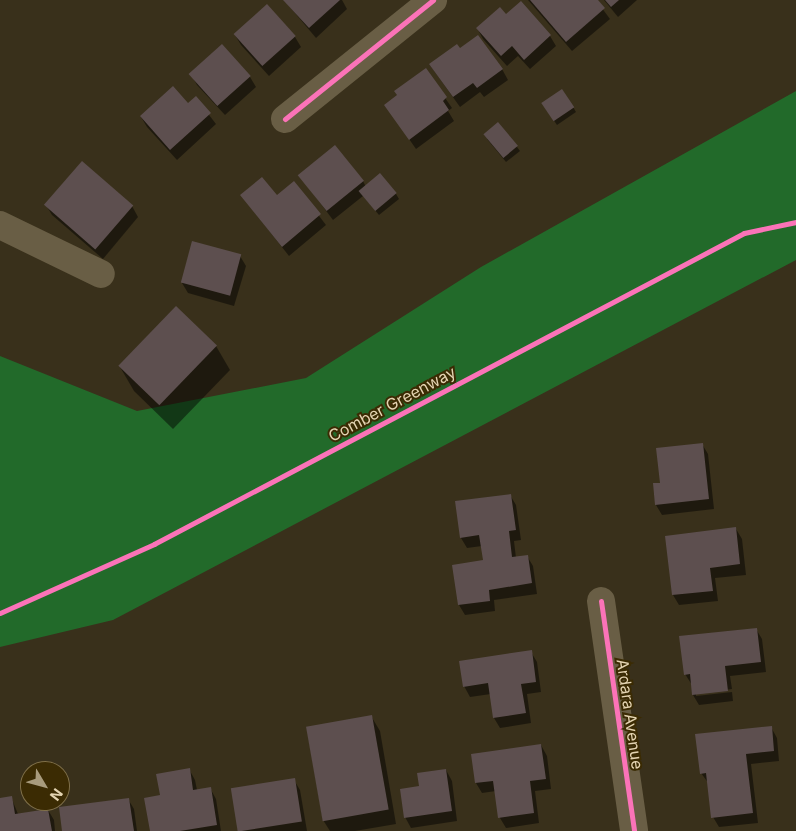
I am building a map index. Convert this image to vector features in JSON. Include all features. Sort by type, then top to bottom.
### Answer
[{"type":"street","points":[[285,119],[433,0]]},
{"type":"street","points":[[0,225],[100,274]]},
{"type":"street","name":"Ardara Avenue","points":[[600,601],[634,831]]},
{"type":"green space","points":[[796,91],[796,260],[113,620],[0,647],[0,356],[137,411],[306,378],[481,267]]},
{"type":"building","points":[[283,0],[340,0],[309,28]]},
{"type":"building","points":[[530,0],[598,0],[605,8],[566,42]]},
{"type":"building","points":[[605,0],[619,0],[611,7]]},
{"type":"building","points":[[521,1],[551,35],[524,60],[512,46],[501,56],[476,28],[500,7],[506,14]]},
{"type":"building","points":[[267,4],[296,36],[262,66],[234,34]]},
{"type":"building","points":[[478,35],[503,69],[477,88],[473,83],[453,97],[429,64],[457,44],[460,48]]},
{"type":"building","points":[[222,44],[251,76],[217,106],[189,74]]},
{"type":"building","points":[[426,68],[447,97],[443,101],[449,110],[409,140],[384,105],[397,95],[394,91]]},
{"type":"building","points":[[173,86],[188,103],[196,96],[211,113],[170,150],[140,116]]},
{"type":"building","points":[[562,89],[574,107],[554,121],[541,103]]},
{"type":"building","points":[[498,122],[518,146],[503,158],[483,134]]},
{"type":"building","points":[[335,145],[364,181],[327,211],[298,175]]},
{"type":"building","points":[[82,161],[133,206],[95,249],[44,205]]},
{"type":"building","points":[[380,173],[397,193],[375,211],[359,191]]},
{"type":"building","points":[[262,177],[277,195],[294,181],[321,214],[282,247],[240,195]]},
{"type":"building","points":[[192,241],[241,254],[230,296],[181,283]]},
{"type":"building","points":[[176,306],[217,346],[159,405],[118,366]]},
{"type":"building","points":[[703,443],[709,499],[655,505],[653,483],[660,483],[656,448]]},
{"type":"building","points":[[511,494],[516,530],[509,531],[512,557],[528,555],[532,583],[489,590],[490,601],[458,605],[452,565],[483,560],[479,535],[460,538],[455,501]]},
{"type":"building","points":[[736,527],[740,564],[710,568],[713,591],[672,595],[665,536]]},
{"type":"building","points":[[757,628],[761,662],[725,666],[728,691],[692,695],[690,674],[684,675],[679,636]]},
{"type":"building","points":[[532,650],[536,682],[521,684],[526,713],[493,718],[488,683],[463,687],[459,661]]},
{"type":"building","points":[[372,715],[389,810],[323,821],[306,727]]},
{"type":"building","points":[[772,726],[774,751],[746,754],[753,813],[711,818],[706,773],[700,774],[695,734]]},
{"type":"building","points":[[541,744],[546,779],[530,781],[534,813],[498,818],[493,781],[475,783],[471,754]]},
{"type":"building","points":[[190,768],[193,790],[211,787],[217,825],[180,831],[150,831],[144,798],[160,795],[156,774]]},
{"type":"building","points":[[446,769],[452,811],[404,818],[400,789],[419,786],[417,773]]},
{"type":"building","points":[[295,778],[302,821],[238,831],[231,788]]},
{"type":"building","points":[[12,796],[15,814],[48,811],[52,831],[0,831],[0,798]]},
{"type":"building","points":[[129,798],[134,831],[62,831],[60,811],[70,811],[70,806]]},
{"type":"cycle path","points":[[285,119],[433,0]]},
{"type":"cycle path","name":"Comber Greenway","points":[[0,613],[154,544],[744,233],[796,222]]},
{"type":"cycle path","points":[[601,601],[634,831]]}]
